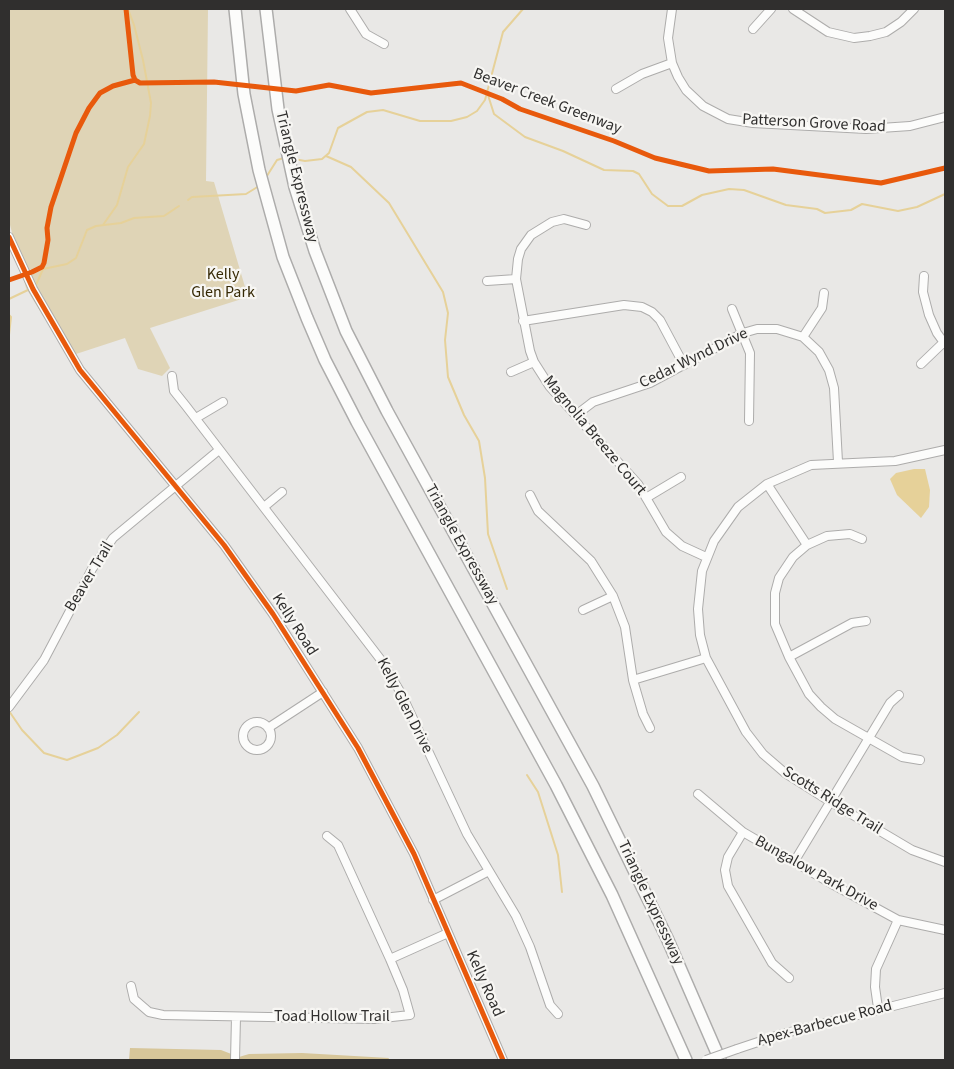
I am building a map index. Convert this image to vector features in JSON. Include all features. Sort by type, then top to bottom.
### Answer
[{"type":"highway","name":"Triangle Expressway","points":[[235,9],[240,70],[252,142],[267,204],[283,257],[325,360],[357,422],[561,794],[616,904],[686,1060]]},
{"type":"highway","name":"Triangle Expressway","points":[[266,9],[273,74],[295,186],[315,251],[336,306],[387,411],[593,786],[667,938],[720,1060]]},
{"type":"street","points":[[350,9],[366,34],[384,44]]},
{"type":"street","name":"Patterson Grove Road","points":[[672,9],[668,33],[672,63],[682,83],[694,98],[718,115],[741,122],[879,129],[910,126],[945,117]]},
{"type":"street","points":[[753,30],[771,9]]},
{"type":"street","points":[[792,9],[828,32],[854,38],[886,32],[902,22],[914,9]]},
{"type":"street","points":[[616,89],[642,74],[672,63]]},
{"type":"street","name":"Magnolia Breeze Court","points":[[586,225],[564,219],[552,222],[538,229],[521,249],[516,279],[523,321],[534,362],[550,386],[632,477],[672,538],[682,546],[706,557]]},
{"type":"street","name":"Kelly Road","points":[[9,237],[65,348],[88,381],[224,545],[276,618],[382,790],[414,854],[503,1060]]},
{"type":"street","points":[[921,364],[944,343],[933,325],[926,304],[923,292],[924,276]]},
{"type":"street","points":[[487,281],[516,279]]},
{"type":"street","points":[[803,337],[822,308],[824,293]]},
{"type":"street","points":[[523,321],[624,305],[642,307],[652,312],[660,320],[684,365]]},
{"type":"street","points":[[732,309],[743,333],[750,360],[750,421]]},
{"type":"street","name":"Cedar Wynd Drive","points":[[576,416],[593,402],[650,382],[743,333],[757,329],[778,329],[803,337],[825,360],[833,379],[838,462]]},
{"type":"street","points":[[511,372],[534,362]]},
{"type":"street","name":"Kelly Glen Drive","points":[[172,376],[174,391],[381,660],[401,693],[451,803],[520,923],[550,1005],[558,1014]]},
{"type":"street","points":[[196,418],[223,402]]},
{"type":"street","name":"Beaver Trail","points":[[9,707],[44,660],[92,569],[113,538],[219,450]]},
{"type":"street","name":"Scotts Ridge Trail","points":[[945,450],[895,460],[838,462],[800,468],[753,492],[729,517],[714,540],[706,557],[699,584],[698,609],[700,635],[706,658],[746,732],[763,754],[791,778],[830,802],[912,850],[945,862]]},
{"type":"street","points":[[646,498],[681,477]]},
{"type":"street","points":[[767,484],[807,545]]},
{"type":"street","points":[[264,507],[282,492]]},
{"type":"street","points":[[530,495],[538,511],[591,561],[613,596],[625,627],[633,680],[643,714],[650,728]]},
{"type":"street","points":[[862,539],[850,534],[837,534],[807,545],[793,557],[784,569],[774,598],[775,624],[789,657],[810,694],[821,708],[902,757],[920,760]]},
{"type":"street","points":[[583,610],[613,596]]},
{"type":"street","points":[[789,657],[852,623],[866,622]]},
{"type":"street","points":[[633,680],[706,658]]},
{"type":"street","points":[[268,728],[323,692]]},
{"type":"street","points":[[794,862],[890,703],[898,694]]},
{"type":"street","name":"Bungalow Park Drive","points":[[698,794],[743,832],[898,920],[945,930]]},
{"type":"street","points":[[743,832],[728,857],[725,870],[728,886],[772,963],[789,978]]},
{"type":"street","name":"Toad Hollow Trail","points":[[132,986],[134,999],[149,1012],[163,1015],[374,1020],[410,1015],[403,990],[390,959],[338,845],[327,836]]},
{"type":"street","points":[[433,900],[489,871]]},
{"type":"street","points":[[878,1008],[875,987],[876,970],[898,920]]},
{"type":"street","points":[[390,959],[448,933]]},
{"type":"street","name":"Apex-Barbecue Road","points":[[706,1060],[782,1034],[878,1008],[945,993]]},
{"type":"street","points":[[235,1060],[236,1017]]},
{"type":"green space","name":"Kelly Glen Park","points":[[9,9],[208,9],[206,181],[214,182],[248,297],[150,328],[170,368],[162,376],[138,369],[125,338],[76,354],[43,316],[26,288],[9,221]]},
{"type":"shaded area","points":[[914,469],[925,469],[930,490],[929,507],[921,518],[897,495],[890,479],[896,473]]},
{"type":"shaded area","points":[[130,1048],[221,1050],[239,1057],[249,1054],[302,1053],[389,1058],[388,1060],[129,1060]]},
{"type":"waterway","points":[[103,225],[117,205],[128,167],[144,144],[150,116],[151,103],[143,60],[128,9]]},
{"type":"waterway","points":[[294,159],[305,161],[322,159],[329,153],[338,128],[367,112],[383,110],[420,121],[451,121],[467,117],[477,111],[485,100],[503,32],[523,9]]},
{"type":"waterway","points":[[487,92],[494,114],[525,137],[563,151],[604,170],[633,171],[639,174],[652,194],[668,206],[682,206],[702,195],[729,189],[744,190],[786,205],[817,209],[825,213],[851,210],[862,204],[898,211],[917,207],[945,194]]},
{"type":"waterway","points":[[326,156],[351,167],[389,203],[443,292],[448,313],[445,340],[448,377],[464,415],[479,441],[485,478],[488,534],[507,589]]},
{"type":"waterway","points":[[265,179],[277,160],[284,158]]},
{"type":"waterway","points":[[188,200],[192,197],[246,194],[259,186]]},
{"type":"waterway","points":[[36,285],[43,269],[67,264],[76,258],[87,230],[96,226],[121,223],[134,218],[164,216],[179,206]]},
{"type":"waterway","points":[[9,299],[30,289]]},
{"type":"waterway","points":[[9,315],[11,317],[9,335]]},
{"type":"waterway","points":[[9,711],[22,730],[44,753],[67,760],[98,748],[117,735],[139,712]]},
{"type":"waterway","points":[[527,775],[538,792],[558,855],[562,892]]},
{"type":"cycle path","name":"Beaver Creek Greenway","points":[[126,9],[133,75],[135,80],[140,83],[214,82],[296,91],[329,85],[371,93],[461,83],[502,99],[520,109],[614,141],[655,158],[709,171],[773,169],[881,183],[945,168]]},
{"type":"cycle path","points":[[9,280],[32,272],[42,267],[44,263],[51,207],[76,133],[89,108],[100,93],[113,86],[135,80]]},
{"type":"cycle path","points":[[9,237],[33,289],[80,370],[224,545],[273,614],[358,748],[414,854],[503,1060]]}]
